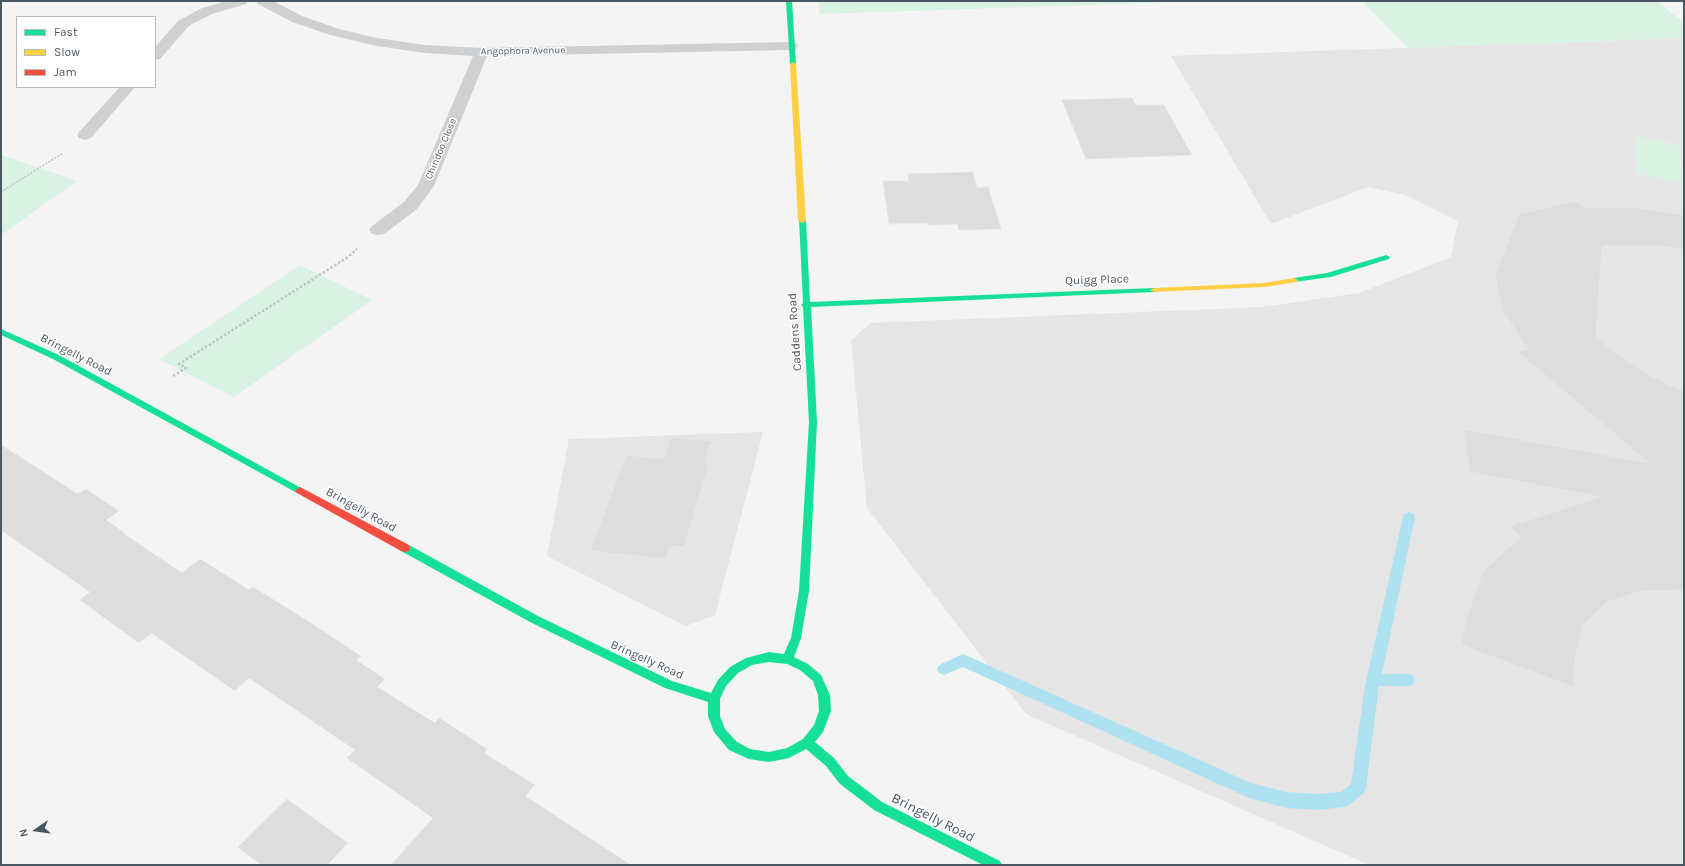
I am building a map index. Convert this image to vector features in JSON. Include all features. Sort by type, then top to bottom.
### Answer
[{"type":"street","points":[[156,55],[183,24],[189,20],[212,9],[241,1]]},
{"type":"street","name":"Angophora Avenue","points":[[263,1],[297,19],[355,38],[425,49],[482,52],[791,46]]},
{"type":"street","name":"Caddens Road","points":[[788,659],[796,638],[804,591],[813,422],[805,305],[789,1]]},
{"type":"street","name":"Chindoo Close","points":[[378,230],[410,206],[426,186],[482,52]]},
{"type":"street","points":[[85,135],[127,88]]},
{"type":"street","name":"Quigg Place","points":[[805,305],[1264,285],[1328,274],[1386,257]]},
{"type":"street","name":"Bringelly Road","points":[[1,332],[56,357],[534,619],[668,685],[714,699]]},
{"type":"street","points":[[769,657],[788,659],[804,667],[817,678],[824,694],[825,712],[819,728],[807,743],[789,752],[769,757],[749,754],[733,746],[720,732],[714,716],[714,699],[722,683],[734,670],[750,660],[769,657]]},
{"type":"street","name":"Bringelly Road","points":[[807,743],[830,762],[844,780],[878,806],[996,865]]},
{"type":"path","points":[[1,192],[58,157],[85,135]]},
{"type":"path","points":[[173,376],[186,368],[179,364],[348,257],[378,230]]},
{"type":"shaded area","points":[[1684,38],[1684,865],[1369,865],[1026,714],[867,508],[851,340],[871,323],[1263,307],[1359,293],[1451,257],[1458,221],[1405,195],[1368,187],[1271,224],[1171,56]]},
{"type":"shaded area","points":[[763,432],[715,615],[686,626],[547,556],[569,439]]},
{"type":"green space","points":[[818,1],[1204,1],[820,14]]},
{"type":"green space","points":[[1362,1],[1657,1],[1684,23],[1684,38],[1408,48]]},
{"type":"green space","points":[[1635,136],[1679,145],[1684,183],[1637,174]]},
{"type":"green space","points":[[1,155],[77,181],[1,235]]},
{"type":"green space","points":[[300,265],[372,300],[234,397],[159,359]]},
{"type":"building","points":[[1132,98],[1136,105],[1164,105],[1192,155],[1086,159],[1062,100]]},
{"type":"building","points":[[973,172],[977,188],[988,187],[1001,229],[959,230],[957,224],[889,224],[883,181],[909,181],[908,174]]},
{"type":"building","points":[[1576,201],[1584,208],[1634,207],[1684,215],[1684,250],[1659,246],[1602,246],[1596,337],[1632,365],[1668,385],[1684,391],[1684,590],[1642,591],[1607,602],[1583,625],[1575,659],[1574,687],[1461,645],[1466,619],[1483,571],[1521,537],[1510,526],[1601,497],[1470,472],[1463,429],[1649,463],[1517,351],[1528,349],[1503,311],[1495,275],[1519,214]]},
{"type":"building","points":[[671,437],[711,441],[705,462],[709,463],[684,547],[670,546],[666,559],[590,551],[626,455],[664,459]]},
{"type":"building","points":[[1,445],[78,494],[86,489],[119,511],[106,520],[182,573],[200,559],[249,590],[253,587],[361,656],[356,660],[385,679],[377,687],[435,723],[439,718],[487,749],[484,753],[535,785],[525,796],[631,865],[391,865],[433,818],[347,758],[355,750],[249,678],[235,691],[151,633],[139,643],[80,600],[90,592],[1,530]]},
{"type":"building","points":[[287,799],[348,843],[327,865],[261,865],[238,847]]},
{"type":"waterway","points":[[944,669],[963,660],[1249,790],[1287,800],[1317,802],[1344,799],[1358,788],[1372,686],[1409,517]]},
{"type":"waterway","points":[[1374,680],[1408,680]]},
{"type":"traffic: fast","points":[[789,1],[793,64]]},
{"type":"traffic: fast","points":[[788,659],[796,638],[804,591],[813,422],[802,221]]},
{"type":"traffic: fast","points":[[1294,280],[1328,275],[1386,257]]},
{"type":"traffic: fast","points":[[805,305],[1154,290]]},
{"type":"traffic: fast","points":[[1,332],[56,357],[300,491]]},
{"type":"traffic: fast","points":[[405,548],[534,619],[669,685],[714,699]]},
{"type":"traffic: fast","points":[[769,657],[788,659],[804,667],[817,678],[824,695],[825,711],[819,728],[807,743],[789,753],[769,757],[749,754],[733,746],[720,732],[714,716],[714,699],[722,683],[734,670],[750,661],[769,657]]},
{"type":"traffic: fast","points":[[807,743],[830,762],[844,780],[878,806],[996,865]]},
{"type":"traffic: slow","points":[[793,64],[802,221]]},
{"type":"traffic: slow","points":[[1154,290],[1264,285],[1294,280]]},
{"type":"traffic: jam","points":[[300,491],[405,548]]}]
